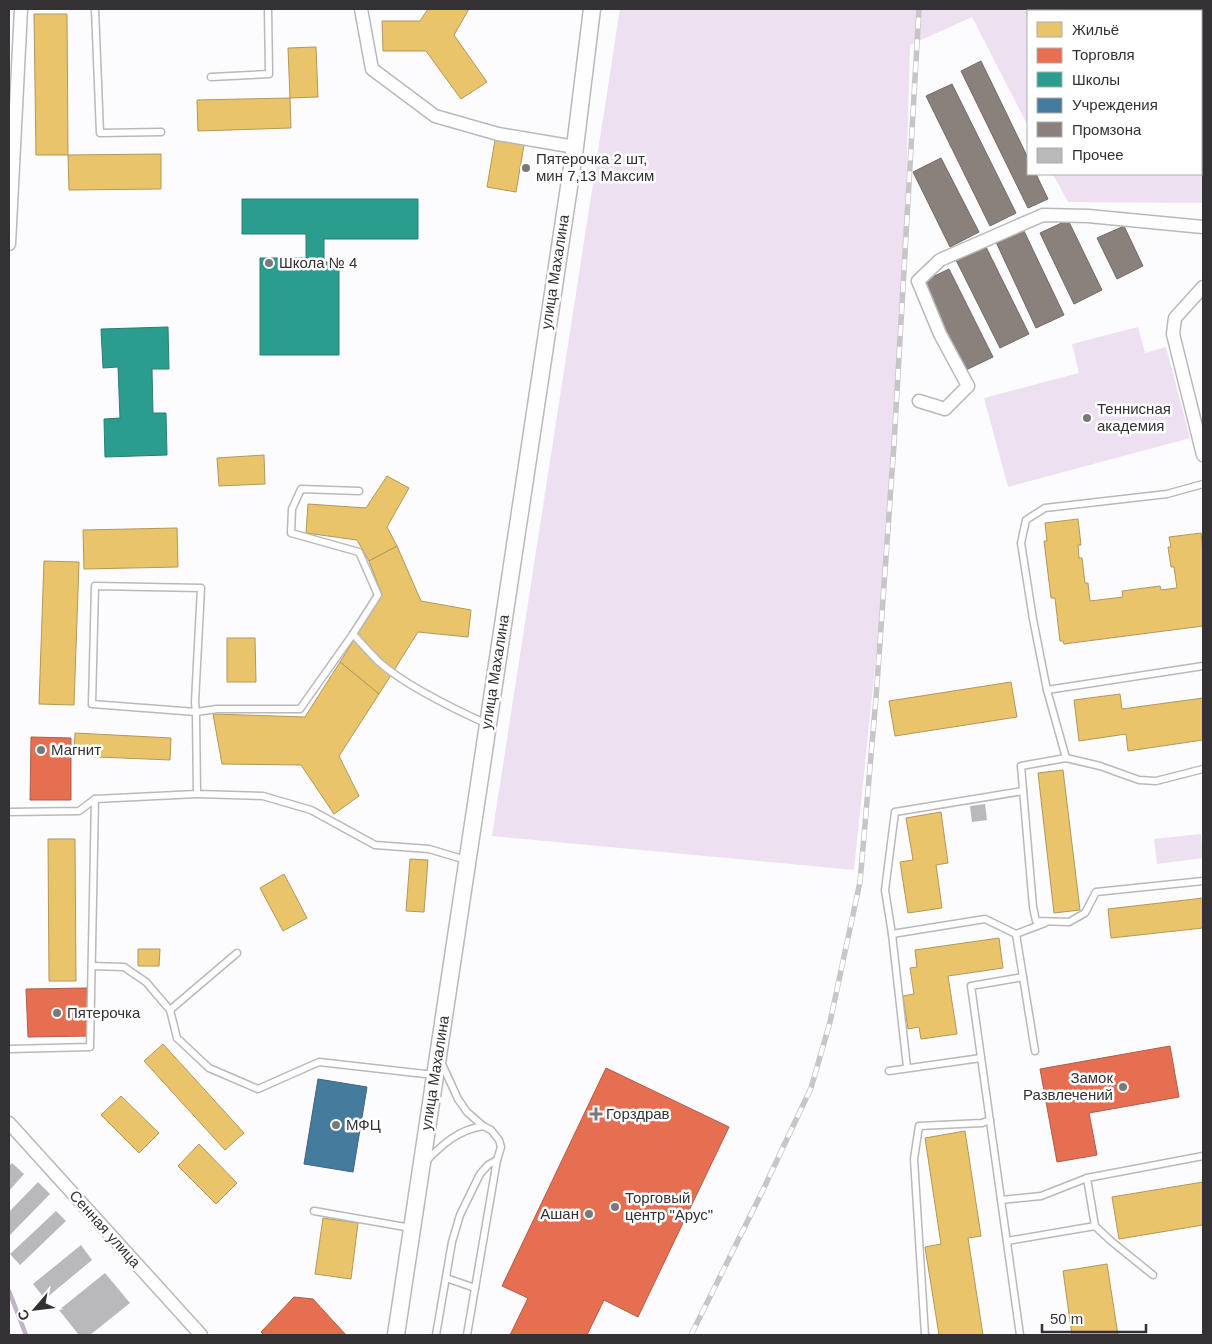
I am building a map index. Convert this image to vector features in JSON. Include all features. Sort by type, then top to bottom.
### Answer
[{"type":"street","points":[[9,244],[21,9]]},
{"type":"street","points":[[361,9],[372,69],[436,116],[498,134],[574,147]]},
{"type":"street","name":"улица Махалина","points":[[396,1335],[574,147],[592,9]]},
{"type":"street","points":[[919,401],[945,409],[968,386],[940,334],[918,281],[940,260],[1043,215],[1088,216],[1203,227]]},
{"type":"street","points":[[1203,287],[1175,318],[1173,334],[1203,455]]},
{"type":"street","name":"Сенная улица","points":[[9,1123],[201,1335]]},
{"type":"lane","points":[[95,9],[100,133],[161,132]]},
{"type":"lane","points":[[211,77],[269,74],[268,9]]},
{"type":"lane","points":[[1066,758],[1047,690],[1032,619],[1021,543],[1026,520],[1045,508],[1167,494],[1203,484]]},
{"type":"lane","points":[[198,794],[196,712],[195,702],[201,588],[95,586],[92,704],[196,712],[217,709],[300,709],[378,595],[359,552],[291,533],[292,509],[301,489],[359,491]]},
{"type":"lane","points":[[352,634],[380,662],[398,676],[453,709],[487,724]]},
{"type":"lane","points":[[1047,690],[1203,666]]},
{"type":"lane","points":[[1203,769],[1156,781],[1139,780],[1100,766],[1066,758],[1021,766],[1033,907],[1036,920],[1069,922],[1085,913],[1096,892],[1203,880]]},
{"type":"lane","points":[[907,1068],[892,934],[885,890],[895,812],[1023,790]]},
{"type":"lane","points":[[9,812],[79,811],[95,799],[198,794],[263,796],[310,810],[375,845],[429,848],[466,860]]},
{"type":"lane","points":[[9,1048],[90,1047],[95,799]]},
{"type":"lane","points":[[892,934],[986,919],[1016,934],[1049,921]]},
{"type":"lane","points":[[1016,934],[1035,1051]]},
{"type":"lane","points":[[170,1010],[237,953]]},
{"type":"lane","points":[[92,966],[124,968],[146,982],[170,1010],[177,1038],[209,1068],[258,1089],[319,1062],[434,1075]]},
{"type":"lane","points":[[1020,1335],[971,986],[1023,977]]},
{"type":"lane","points":[[438,1054],[458,1099],[468,1112],[483,1126],[491,1130],[499,1140],[501,1147],[497,1160],[467,1335]]},
{"type":"lane","points":[[889,1071],[982,1058]]},
{"type":"lane","points":[[925,1335],[914,1159],[919,1126],[982,1123],[990,1120]]},
{"type":"lane","points":[[421,1166],[444,1143],[458,1133],[483,1126]]},
{"type":"lane","points":[[1001,1200],[1041,1196],[1087,1178],[1203,1156]]},
{"type":"lane","points":[[436,1335],[452,1242],[460,1215],[480,1174],[488,1165],[497,1160]]},
{"type":"lane","points":[[1087,1178],[1095,1226],[1153,1275]]},
{"type":"lane","points":[[314,1211],[411,1228]]},
{"type":"lane","points":[[1007,1241],[1095,1226]]},
{"type":"lane","points":[[446,1278],[475,1288]]},
{"type":"shaded area","points":[[620,9],[1203,9],[1203,203],[1068,202],[1054,175],[1202,175],[1202,10],[1027,10],[1027,124],[972,17],[910,45],[904,264],[889,531],[854,870],[492,836]]},
{"type":"shaded area","name":"Теннисная академия","points":[[1138,327],[1145,353],[1166,347],[1190,438],[1008,487],[984,398],[1079,373],[1072,344]]},
{"type":"shaded area","points":[[1201,834],[1203,858],[1157,864],[1154,839]]},
{"type":"building: Жильё","points":[[428,9],[469,9],[454,35],[487,82],[461,99],[426,51],[383,51],[382,21],[420,21]]},
{"type":"building: Жильё","points":[[34,14],[67,14],[68,155],[36,155]]},
{"type":"building: Жильё","points":[[316,47],[318,97],[290,98],[288,48]]},
{"type":"building: Жильё","points":[[290,98],[291,128],[198,131],[197,100]]},
{"type":"building: Жильё","points":[[495,140],[524,145],[516,192],[487,187]]},
{"type":"building: Жильё","points":[[161,154],[161,189],[69,190],[68,155]]},
{"type":"building: Жильё","points":[[264,455],[265,484],[219,486],[217,458]]},
{"type":"building: Жильё","points":[[387,476],[409,488],[387,527],[397,546],[369,561],[357,540],[306,533],[308,504],[366,508]]},
{"type":"building: Жильё","points":[[1078,519],[1081,545],[1078,545],[1079,558],[1082,558],[1085,583],[1088,583],[1090,601],[1123,597],[1122,591],[1160,586],[1161,590],[1177,588],[1174,567],[1171,567],[1168,547],[1171,547],[1169,537],[1201,533],[1203,552],[1203,626],[1064,644],[1063,641],[1060,641],[1055,598],[1051,598],[1044,541],[1047,541],[1045,523]]},
{"type":"building: Жильё","points":[[177,528],[178,567],[84,569],[83,530]]},
{"type":"building: Жильё","points":[[397,546],[421,601],[471,610],[468,637],[418,632],[379,694],[340,662],[382,595],[369,561]]},
{"type":"building: Жильё","points":[[44,561],[79,562],[74,705],[39,704]]},
{"type":"building: Жильё","points":[[227,638],[255,638],[256,682],[227,682]]},
{"type":"building: Жильё","points":[[340,662],[379,694],[339,756],[359,796],[334,814],[301,765],[222,764],[213,714],[305,717]]},
{"type":"building: Жильё","points":[[1011,682],[1017,717],[895,736],[889,701]]},
{"type":"building: Жильё","points":[[1120,694],[1122,709],[1203,698],[1203,740],[1128,751],[1126,734],[1079,741],[1074,700]]},
{"type":"building: Жильё","points":[[75,733],[171,738],[170,760],[74,756]]},
{"type":"building: Жильё","points":[[1063,770],[1080,910],[1054,913],[1038,773]]},
{"type":"building: Жильё","points":[[941,812],[948,863],[936,865],[942,908],[908,913],[900,862],[913,860],[906,818]]},
{"type":"building: Жильё","points":[[48,839],[75,839],[76,981],[49,981]]},
{"type":"building: Жильё","points":[[410,859],[428,860],[424,912],[406,911]]},
{"type":"building: Жильё","points":[[284,874],[307,918],[283,931],[260,888]]},
{"type":"building: Жильё","points":[[1203,898],[1203,928],[1111,938],[1108,909]]},
{"type":"building: Жильё","points":[[999,938],[1003,968],[948,976],[957,1034],[921,1039],[919,1027],[908,1029],[903,996],[914,994],[910,968],[917,967],[915,950]]},
{"type":"building: Жильё","points":[[138,949],[160,949],[159,966],[138,966]]},
{"type":"building: Жильё","points":[[163,1044],[244,1133],[225,1150],[144,1061]]},
{"type":"building: Жильё","points":[[121,1096],[159,1133],[139,1153],[101,1115]]},
{"type":"building: Жильё","points":[[965,1131],[981,1236],[968,1238],[983,1335],[939,1335],[925,1247],[941,1244],[925,1138]]},
{"type":"building: Жильё","points":[[199,1144],[237,1183],[216,1204],[178,1166]]},
{"type":"building: Жильё","points":[[1203,1182],[1203,1225],[1119,1239],[1112,1197]]},
{"type":"building: Жильё","points":[[323,1218],[358,1223],[351,1279],[315,1274]]},
{"type":"building: Жильё","points":[[1107,1264],[1118,1335],[1072,1335],[1063,1271]]},
{"type":"building: Торговля","points":[[31,737],[71,738],[71,800],[30,800]]},
{"type":"building: Торговля","name":"Пятерочка","points":[[87,988],[89,1036],[28,1037],[26,989]]},
{"type":"building: Торговля","points":[[1170,1046],[1179,1097],[1089,1113],[1097,1155],[1057,1162],[1040,1069]]},
{"type":"building: Торговля","name":"Торговый центр \"Арус\"","points":[[606,1068],[729,1127],[638,1317],[604,1300],[587,1335],[510,1335],[528,1298],[502,1286]]},
{"type":"building: Торговля","points":[[294,1297],[313,1299],[346,1335],[264,1335],[261,1332]]},
{"type":"building: Школы","points":[[242,199],[418,199],[418,239],[324,239],[324,262],[339,262],[339,355],[260,355],[260,258],[306,258],[306,234],[242,234]]},
{"type":"building: Школы","points":[[168,327],[169,369],[152,369],[153,413],[166,413],[167,455],[105,457],[104,419],[120,418],[118,367],[103,368],[101,329]]},
{"type":"building: Учреждения","points":[[318,1079],[367,1087],[353,1172],[304,1164]]},
{"type":"building: Промзона","points":[[981,61],[1027,156],[1027,175],[1036,175],[1048,199],[1028,208],[961,71]]},
{"type":"building: Промзона","points":[[952,84],[1016,213],[990,226],[926,96]]},
{"type":"building: Промзона","points":[[941,158],[979,232],[950,247],[913,172]]},
{"type":"building: Промзона","points":[[1068,220],[1102,290],[1074,304],[1040,233]]},
{"type":"building: Промзона","points":[[1124,226],[1143,266],[1117,279],[1097,238]]},
{"type":"building: Промзона","points":[[1023,229],[1064,315],[1036,328],[996,242]]},
{"type":"building: Промзона","points":[[985,245],[1029,334],[1000,348],[956,260]]},
{"type":"building: Промзона","points":[[949,269],[993,357],[966,370],[922,282]]},
{"type":"building: Прочее","points":[[985,804],[987,820],[972,822],[970,806]]},
{"type":"building: Прочее","points":[[12,1163],[24,1174],[9,1191],[9,1166]]},
{"type":"building: Прочее","points":[[38,1182],[50,1194],[9,1236],[9,1212]]},
{"type":"building: Прочее","points":[[56,1211],[66,1221],[20,1265],[10,1254]]},
{"type":"building: Прочее","points":[[81,1245],[92,1260],[45,1299],[33,1284]]},
{"type":"building: Прочее","points":[[105,1273],[130,1303],[90,1335],[79,1335],[59,1310]]},
{"type":"waterway","points":[[9,1291],[26,1335]]},
{"type":"railway","points":[[691,1335],[811,1088],[830,1022],[860,882],[876,698],[894,444],[919,9]]},
{"type":"place","name":"Пятерочка 2 шт, мин 7,13 Максим","points":[[526,168]]},
{"type":"place","name":"Школа № 4","points":[[269,263]]},
{"type":"place","name":"Теннисная академия","points":[[1087,418]]},
{"type":"place","name":"Магнит","points":[[41,750]]},
{"type":"place","name":"Пятерочка","points":[[57,1013]]},
{"type":"place","name":"Замок Развлечений","points":[[1123,1087]]},
{"type":"place","name":"Горздрав","points":[[596,1114]]},
{"type":"place","name":"МФЦ","points":[[336,1125]]},
{"type":"place","name":"Торговый центр \"Арус\"","points":[[615,1207]]},
{"type":"place","name":"Ашан","points":[[589,1214]]}]
